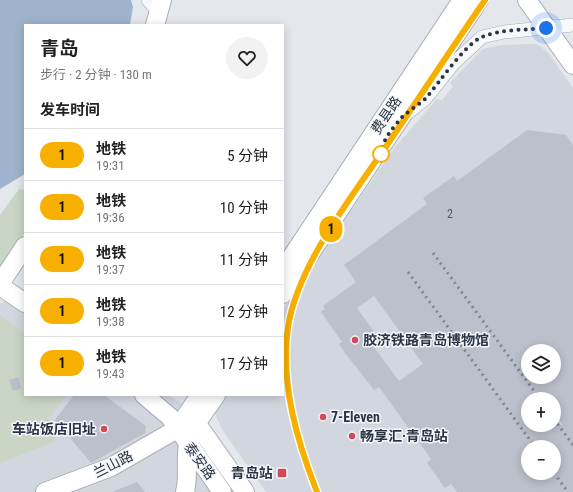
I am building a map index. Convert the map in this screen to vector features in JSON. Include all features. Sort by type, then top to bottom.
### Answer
[{"type":"main road","name":"费县路","points":[[284,268],[462,0]]},
{"type":"main road","name":"费县路","points":[[284,292],[480,0]]},
{"type":"main road","points":[[527,0],[573,65]]},
{"type":"main road","points":[[24,248],[0,285],[24,302]]},
{"type":"main road","name":"泰安路","points":[[145,396],[170,417],[222,492]]},
{"type":"main road","points":[[177,429],[199,396]]},
{"type":"main road","points":[[186,492],[188,483],[188,444],[197,424],[215,396]]},
{"type":"main road","points":[[177,429],[197,424]]},
{"type":"main road","name":"泰安路","points":[[197,424],[245,492]]},
{"type":"main road","name":"兰山路","points":[[46,492],[111,467],[177,429]]},
{"type":"street","points":[[398,121],[425,98],[454,63],[482,37],[504,32],[573,25]]},
{"type":"shaded area","name":"青岛站","points":[[535,44],[540,46],[549,54],[573,88],[573,492],[266,492],[223,431],[215,411],[224,396],[284,396],[284,308],[395,147],[437,99],[442,100],[453,87],[450,83],[483,49],[503,45]]},
{"type":"shaded area","points":[[12,296],[24,303],[24,396],[170,396],[181,403],[250,492],[0,492],[0,304]]},
{"type":"green space","points":[[19,189],[24,190],[24,233],[0,269],[0,215]]},
{"type":"green space","points":[[0,315],[24,333],[24,396],[66,396],[48,419],[57,432],[54,442],[0,463]]},
{"type":"water","points":[[0,0],[131,0],[133,7],[130,24],[24,24],[24,175],[0,189]]},
{"type":"building","points":[[527,130],[566,135],[573,145],[573,492],[457,492],[451,484],[445,488],[427,463],[431,459],[379,387],[374,390],[345,353],[339,344],[342,342],[321,312],[325,309],[323,306],[356,282],[344,265],[427,204],[423,198],[454,176],[457,181]],"holes":[[[374,296],[423,364],[399,381],[368,339],[376,334],[357,308]]]},
{"type":"building","points":[[18,377],[21,388],[13,391],[9,380]]},
{"type":"building","name":"车站饭店旧址","points":[[73,396],[105,396],[146,426],[145,433],[91,463],[55,420]]},
{"type":"building","points":[[137,482],[145,492],[114,492],[114,491]]},
{"type":"railway","points":[[433,253],[535,392]]},
{"type":"railway","points":[[408,272],[530,440]]},
{"type":"railway","points":[[561,429],[573,445]]},
{"type":"railway","points":[[559,480],[568,492]]},
{"type":"metro line","name":"1","points":[[317,492],[304,458],[292,410],[287,376],[288,327],[297,294],[323,242],[369,171],[485,0]]},
{"type":"place","name":"胶济铁路青岛博物馆","points":[[355,340]]},
{"type":"place","name":"7-Eleven","points":[[323,417]]},
{"type":"place","name":"车站饭店旧址","points":[[104,429]]},
{"type":"place","name":"畅享汇·青岛站","points":[[352,436]]},
{"type":"place","name":"青岛站","points":[[282,473]]},
{"type":"route","points":[[381,154],[382,146],[398,121],[425,98],[454,63],[475,42],[482,37],[504,32],[546,28]]}]
